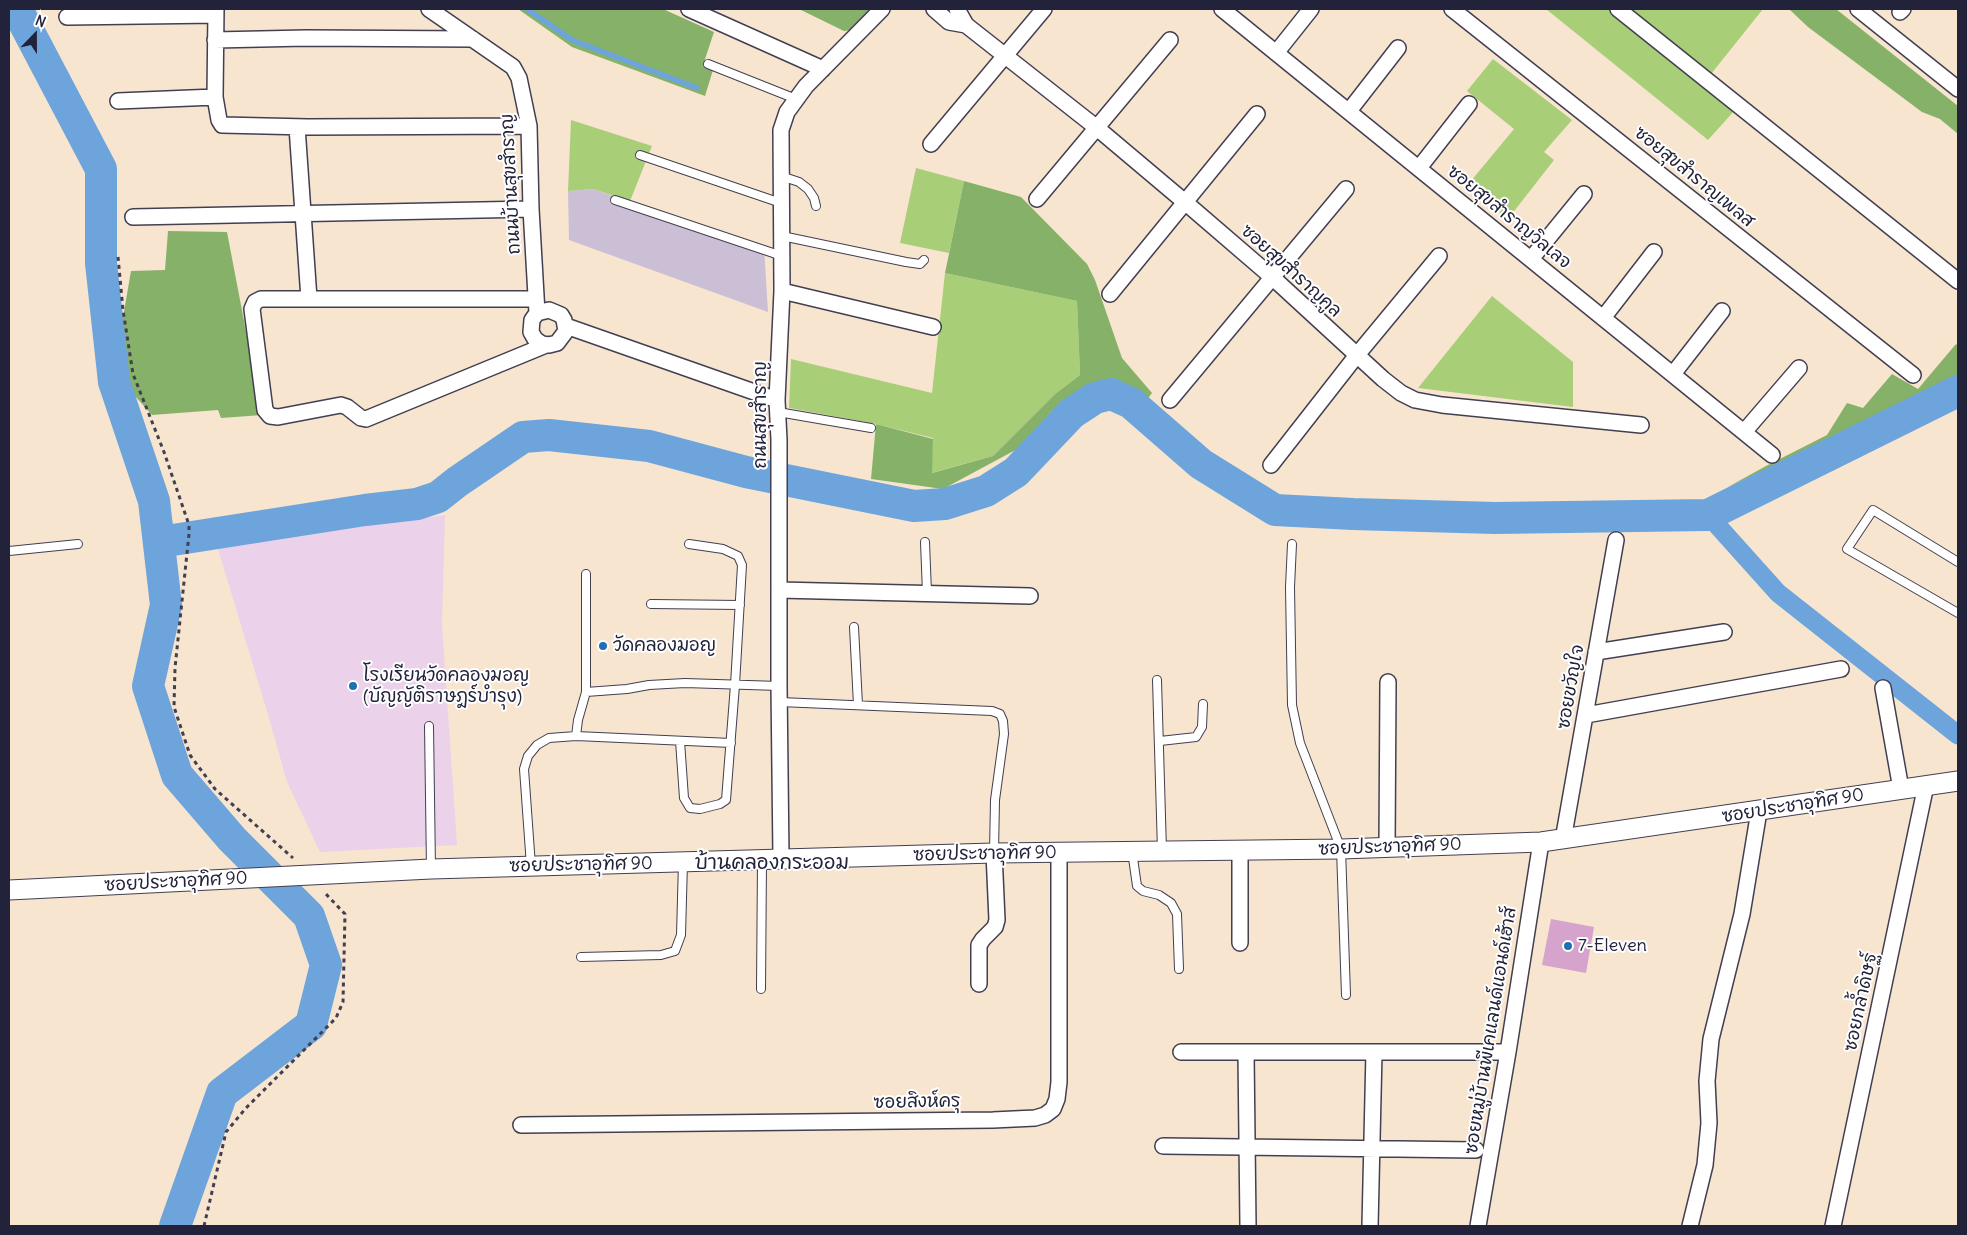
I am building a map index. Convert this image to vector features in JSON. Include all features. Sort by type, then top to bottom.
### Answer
[{"type":"street","name":"ถนนบ้านสุขสำราญ","points":[[429,9],[513,67],[517,73],[529,126],[531,209],[537,306],[531,324],[531,332],[538,342],[546,345]]},
{"type":"street","points":[[689,9],[823,69]]},
{"type":"street","name":"ถนนสุขสำราญ","points":[[781,858],[778,406],[782,291],[781,130],[787,112],[796,98],[882,9]]},
{"type":"street","name":"ซอยสุขสำราญคูล","points":[[934,9],[949,22],[966,25]]},
{"type":"street","name":"ซอยสุขสำราญคูล","points":[[958,9],[966,25],[1097,128],[1186,203],[1401,392],[1415,400],[1442,405],[1642,424]]},
{"type":"street","points":[[931,144],[1044,9]]},
{"type":"street","name":"ซอยสุขสำราญวิลเลจ","points":[[1222,9],[1772,455]]},
{"type":"street","points":[[1276,53],[1311,9]]},
{"type":"street","name":"ซอยสุขสำราญเพลส","points":[[1452,9],[1913,375]]},
{"type":"street","points":[[1618,9],[1958,281]]},
{"type":"street","points":[[1858,9],[1958,89]]},
{"type":"street","points":[[67,18],[104,12],[216,12],[215,98],[219,120],[222,125],[297,127],[529,126]]},
{"type":"street","points":[[215,40],[306,38],[473,39]]},
{"type":"street","points":[[1037,199],[1170,40]]},
{"type":"street","points":[[1348,111],[1398,48]]},
{"type":"street","points":[[118,101],[215,98]]},
{"type":"street","points":[[1419,168],[1469,104]]},
{"type":"street","points":[[1110,294],[1257,114]]},
{"type":"street","points":[[297,127],[309,299]]},
{"type":"street","points":[[1170,400],[1346,189]]},
{"type":"street","points":[[1531,260],[1584,194]]},
{"type":"street","points":[[133,217],[304,212],[531,209]]},
{"type":"street","points":[[1603,318],[1654,252]]},
{"type":"street","points":[[1271,465],[1357,355],[1439,256]]},
{"type":"street","points":[[782,291],[934,327]]},
{"type":"street","points":[[261,299],[537,306],[543,310],[555,311],[561,315],[566,326],[564,336],[561,339],[553,344],[546,345],[366,419],[361,418],[347,406],[337,404],[278,417],[270,416],[265,410],[252,309],[255,302],[261,299]]},
{"type":"street","points":[[1672,374],[1722,311]]},
{"type":"street","points":[[566,326],[778,406]]},
{"type":"street","points":[[1744,432],[1799,368]]},
{"type":"street","name":"ซอยขวัญใจ","points":[[1563,840],[1616,540]]},
{"type":"street","points":[[779,590],[1030,596]]},
{"type":"street","points":[[1596,652],[1724,632]]},
{"type":"street","points":[[1586,715],[1841,669]]},
{"type":"street","points":[[1387,848],[1388,682]]},
{"type":"street","points":[[1883,688],[1901,789]]},
{"type":"street","name":"ซอยประชาอุทิศ 90","points":[[9,890],[431,869],[781,858],[994,853],[1340,849],[1541,842],[1958,781]]},
{"type":"street","name":"ซอยกล้ำดิษฐ์","points":[[1833,1226],[1926,785]]},
{"type":"street","points":[[1690,1226],[1705,1165],[1709,1124],[1707,1081],[1711,1039],[1742,914],[1759,811]]},
{"type":"street","name":"ซอยหมู่บ้านพีเคแลนด์แอนด์เฮ้าส์","points":[[1478,1226],[1541,842]]},
{"type":"street","points":[[1240,850],[1240,943]]},
{"type":"street","name":"ซอยสิงห์ครุ","points":[[521,1125],[993,1120],[1034,1118],[1045,1115],[1053,1109],[1059,1082],[1059,852]]},
{"type":"street","points":[[979,984],[979,945],[983,938],[995,927],[997,920],[994,853]]},
{"type":"street","points":[[1181,1052],[1508,1052]]},
{"type":"street","points":[[1370,1226],[1374,1052]]},
{"type":"street","points":[[1246,1053],[1248,1226]]},
{"type":"street","points":[[1163,1146],[1476,1150]]},
{"type":"lane","points":[[708,64],[796,98]]},
{"type":"lane","points":[[640,155],[781,203]]},
{"type":"lane","points":[[781,176],[799,182],[808,189],[814,198],[816,206]]},
{"type":"lane","points":[[615,200],[782,256]]},
{"type":"lane","points":[[782,236],[906,262],[920,264],[924,260]]},
{"type":"lane","points":[[778,406],[871,428]]},
{"type":"lane","points":[[1958,562],[1873,510],[1847,549],[1958,614]]},
{"type":"lane","points":[[925,542],[927,593]]},
{"type":"lane","points":[[9,551],[78,544]]},
{"type":"lane","points":[[680,741],[684,798],[690,808],[700,809],[720,804],[726,800],[742,565],[738,556],[723,549],[689,544]]},
{"type":"lane","points":[[1292,544],[1290,587],[1292,705],[1300,744],[1340,849],[1346,995]]},
{"type":"lane","points":[[576,736],[578,720],[586,692],[586,574]]},
{"type":"lane","points":[[651,604],[740,605]]},
{"type":"lane","points":[[854,627],[858,705]]},
{"type":"lane","points":[[1157,680],[1162,851]]},
{"type":"lane","points":[[586,692],[627,689],[648,684],[676,683],[779,686]]},
{"type":"lane","points":[[780,702],[992,711],[1000,714],[1003,720],[1004,734],[995,800],[994,853]]},
{"type":"lane","points":[[1160,741],[1196,738],[1202,727],[1203,704]]},
{"type":"lane","points":[[429,726],[431,869]]},
{"type":"lane","points":[[531,866],[524,769],[528,756],[537,745],[549,738],[576,736],[731,743]]},
{"type":"lane","points":[[1132,851],[1137,886],[1143,891],[1159,895],[1171,903],[1177,914],[1179,969]]},
{"type":"lane","points":[[762,859],[762,989]]},
{"type":"lane","points":[[581,957],[661,955],[676,951],[681,935],[683,862]]},
{"type":"path","points":[[118,257],[123,310],[133,374],[164,452],[188,525],[189,534],[175,668],[174,708],[190,755],[215,790],[300,865]]},
{"type":"path","points":[[204,1226],[226,1132],[246,1108],[336,1018],[343,1002],[345,914],[319,886]]},
{"type":"shaded area","points":[[593,189],[764,247],[768,312],[569,240],[568,191]]},
{"type":"shaded area","name":"โรงเรียนวัดคลองมอญ (บัญญัติราษฎร์บำรุง)","points":[[445,515],[442,625],[457,845],[320,852],[287,782],[218,549],[275,538]]},
{"type":"green space","points":[[518,9],[663,9],[714,32],[703,65],[713,70],[705,96],[572,47]]},
{"type":"green space","points":[[799,9],[872,9],[852,30],[844,31]]},
{"type":"green space","points":[[1546,9],[1608,9],[1735,110],[1708,140]]},
{"type":"green space","points":[[1629,9],[1763,9],[1711,74]]},
{"type":"green space","points":[[1789,9],[1836,9],[1958,106],[1958,134],[1940,119],[1922,112],[1808,27]]},
{"type":"green space","points":[[1493,59],[1572,120],[1544,152],[1554,160],[1508,219],[1466,187],[1514,129],[1467,91]]},
{"type":"green space","points":[[571,120],[652,146],[630,201],[593,189],[568,191]]},
{"type":"green space","points":[[916,168],[964,181],[949,253],[900,243]]},
{"type":"green space","points":[[964,181],[1021,197],[1087,264],[1095,280],[1122,358],[1152,393],[1146,401],[1120,387],[1103,383],[1085,388],[1051,412],[1021,447],[943,489],[871,479],[876,424],[933,439],[932,473],[993,456],[1055,394],[1080,375],[1077,301],[945,273]]},
{"type":"green space","points":[[168,231],[227,232],[262,415],[221,418],[218,410],[152,415],[127,387],[121,329],[131,271],[165,270]]},
{"type":"green space","points":[[945,273],[1077,301],[1080,375],[1055,394],[993,456],[931,473],[933,438],[876,424],[789,408],[791,359],[932,393]]},
{"type":"green space","points":[[1492,296],[1573,362],[1573,407],[1418,388]]},
{"type":"green space","points":[[1956,344],[1958,346],[1958,378],[1943,387],[1726,488],[1827,435],[1847,403],[1863,408],[1892,374],[1918,389]]},
{"type":"building","name":"7-Eleven","points":[[1551,919],[1594,927],[1586,973],[1542,965]]},
{"type":"waterway","points":[[19,9],[19,13],[101,169],[101,263],[114,382],[154,501],[166,605],[148,686],[177,775],[232,839],[309,916],[326,965],[311,1025],[222,1093],[175,1226]]},
{"type":"waterway","points":[[527,9],[572,40],[697,88]]},
{"type":"waterway","points":[[160,542],[365,510],[417,504],[438,497],[523,437],[549,435],[649,446],[746,472],[914,506],[945,504],[986,491],[1016,472],[1072,413],[1095,398],[1111,394],[1131,403],[1201,464],[1275,510],[1495,518],[1708,515],[1958,391]]},
{"type":"waterway","points":[[1708,515],[1778,593],[1958,735]]},
{"type":"place","name":"วัดคลองมอญ","points":[[603,646]]},
{"type":"place","name":"โรงเรียนวัดคลองมอญ (บัญญัติราษฎร์บำรุง)","points":[[353,686]]},
{"type":"place","name":"7-Eleven","points":[[1568,946]]},
{"type":"district","name":"บ้านคลองกระออม","points":[[772,863]]}]
